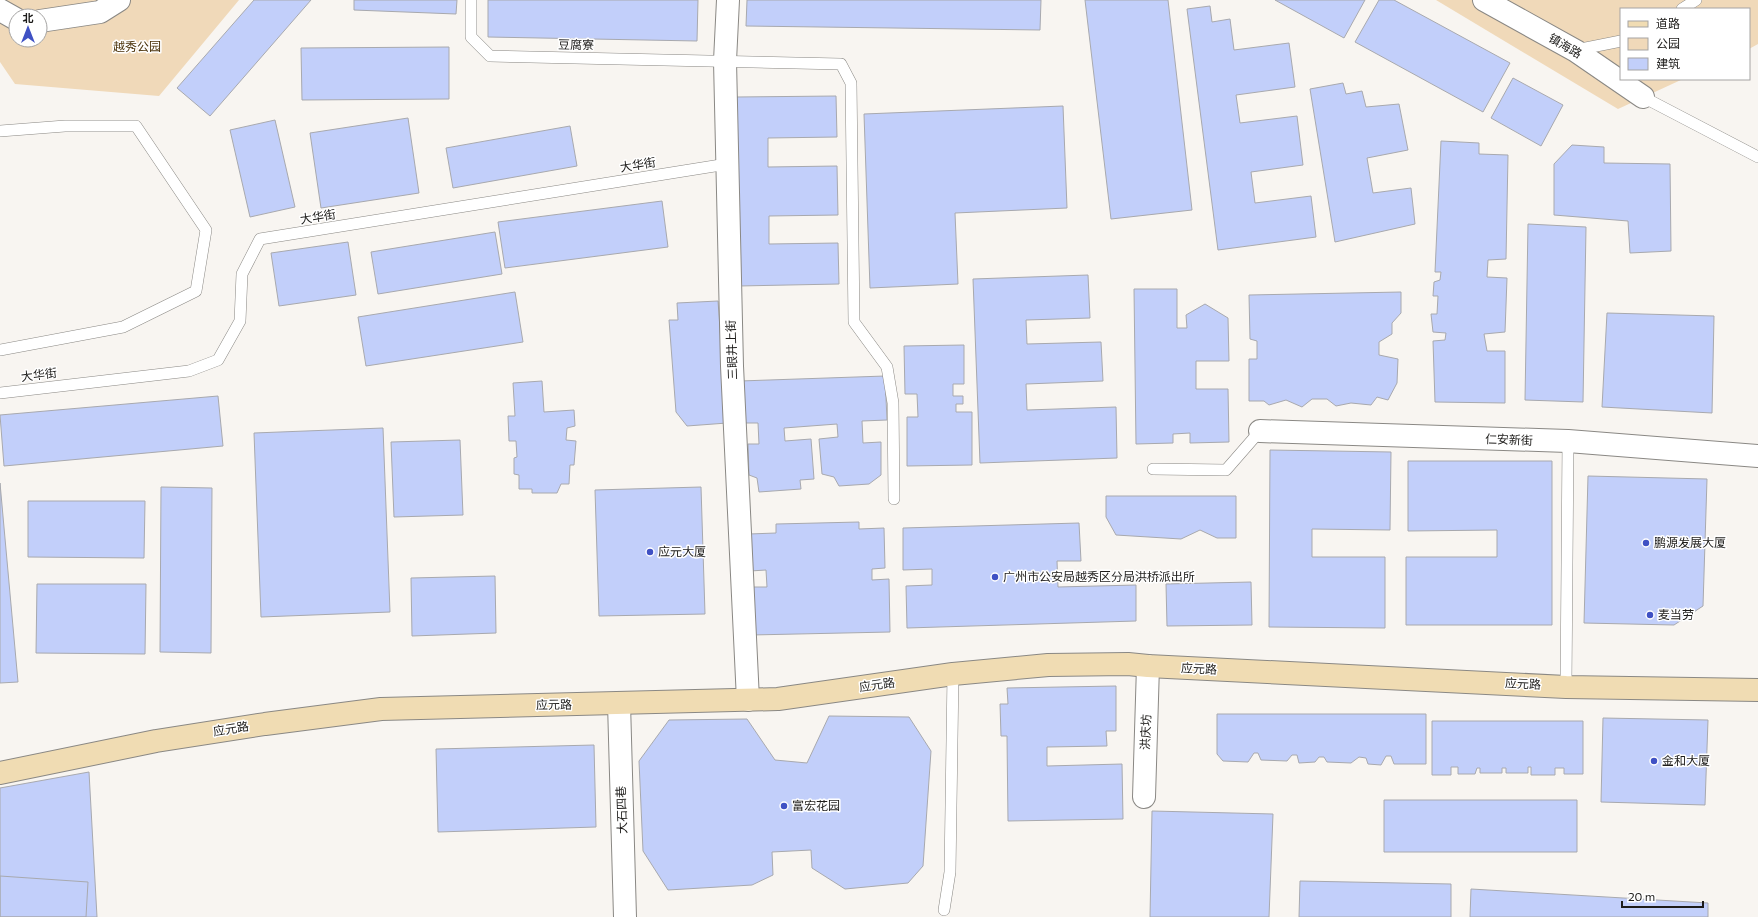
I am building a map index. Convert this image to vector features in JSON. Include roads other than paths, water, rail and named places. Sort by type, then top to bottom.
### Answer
[{"type":"street","points":[[48,20],[100,12],[119,0]]},
{"type":"street","name":"三眼井上街","points":[[728,0],[725,61],[732,366],[748,700]]},
{"type":"street","name":"镇海路","points":[[1484,0],[1576,51],[1643,97]]},
{"type":"street","name":"仁安新街","points":[[1260,431],[1568,441],[1758,456]]},
{"type":"street","name":"应元路","points":[[0,773],[156,741],[265,724],[381,709],[778,699],[952,674],[1048,665],[1128,664],[1566,686],[1758,690]]},
{"type":"street","name":"洪庆坊","points":[[1144,797],[1148,666]]},
{"type":"street","name":"大石四巷","points":[[618,703],[625,917]]},
{"type":"lane","name":"豆腐寮","points":[[472,0],[471,37],[490,56],[841,64],[851,83],[854,322],[887,367],[894,403],[894,498]]},
{"type":"lane","points":[[1684,8],[1696,0]]},
{"type":"lane","points":[[1576,51],[1620,42]]},
{"type":"lane","points":[[1643,97],[1758,157]]},
{"type":"lane","points":[[0,131],[65,126],[136,126],[206,230],[196,291],[123,327],[0,350]]},
{"type":"lane","name":"大华街","points":[[0,393],[189,371],[218,360],[240,321],[242,274],[260,240],[727,164]]},
{"type":"lane","points":[[1153,469],[1226,470],[1260,431]]},
{"type":"lane","points":[[1566,686],[1568,441]]},
{"type":"lane","points":[[944,910],[950,872],[952,674]]},
{"type":"place","name":"鹏源发展大厦","points":[[1646,543]]},
{"type":"place","name":"应元大厦","points":[[650,552]]},
{"type":"place","name":"广州市公安局越秀区分局洪桥派出所","points":[[995,577]]},
{"type":"place","name":"麦当劳","points":[[1650,615]]},
{"type":"place","name":"金和大厦","points":[[1654,761]]},
{"type":"place","name":"富宏花园","points":[[784,806]]},
{"type":"park label","name":"越秀公园","points":[[137,47]]}]
